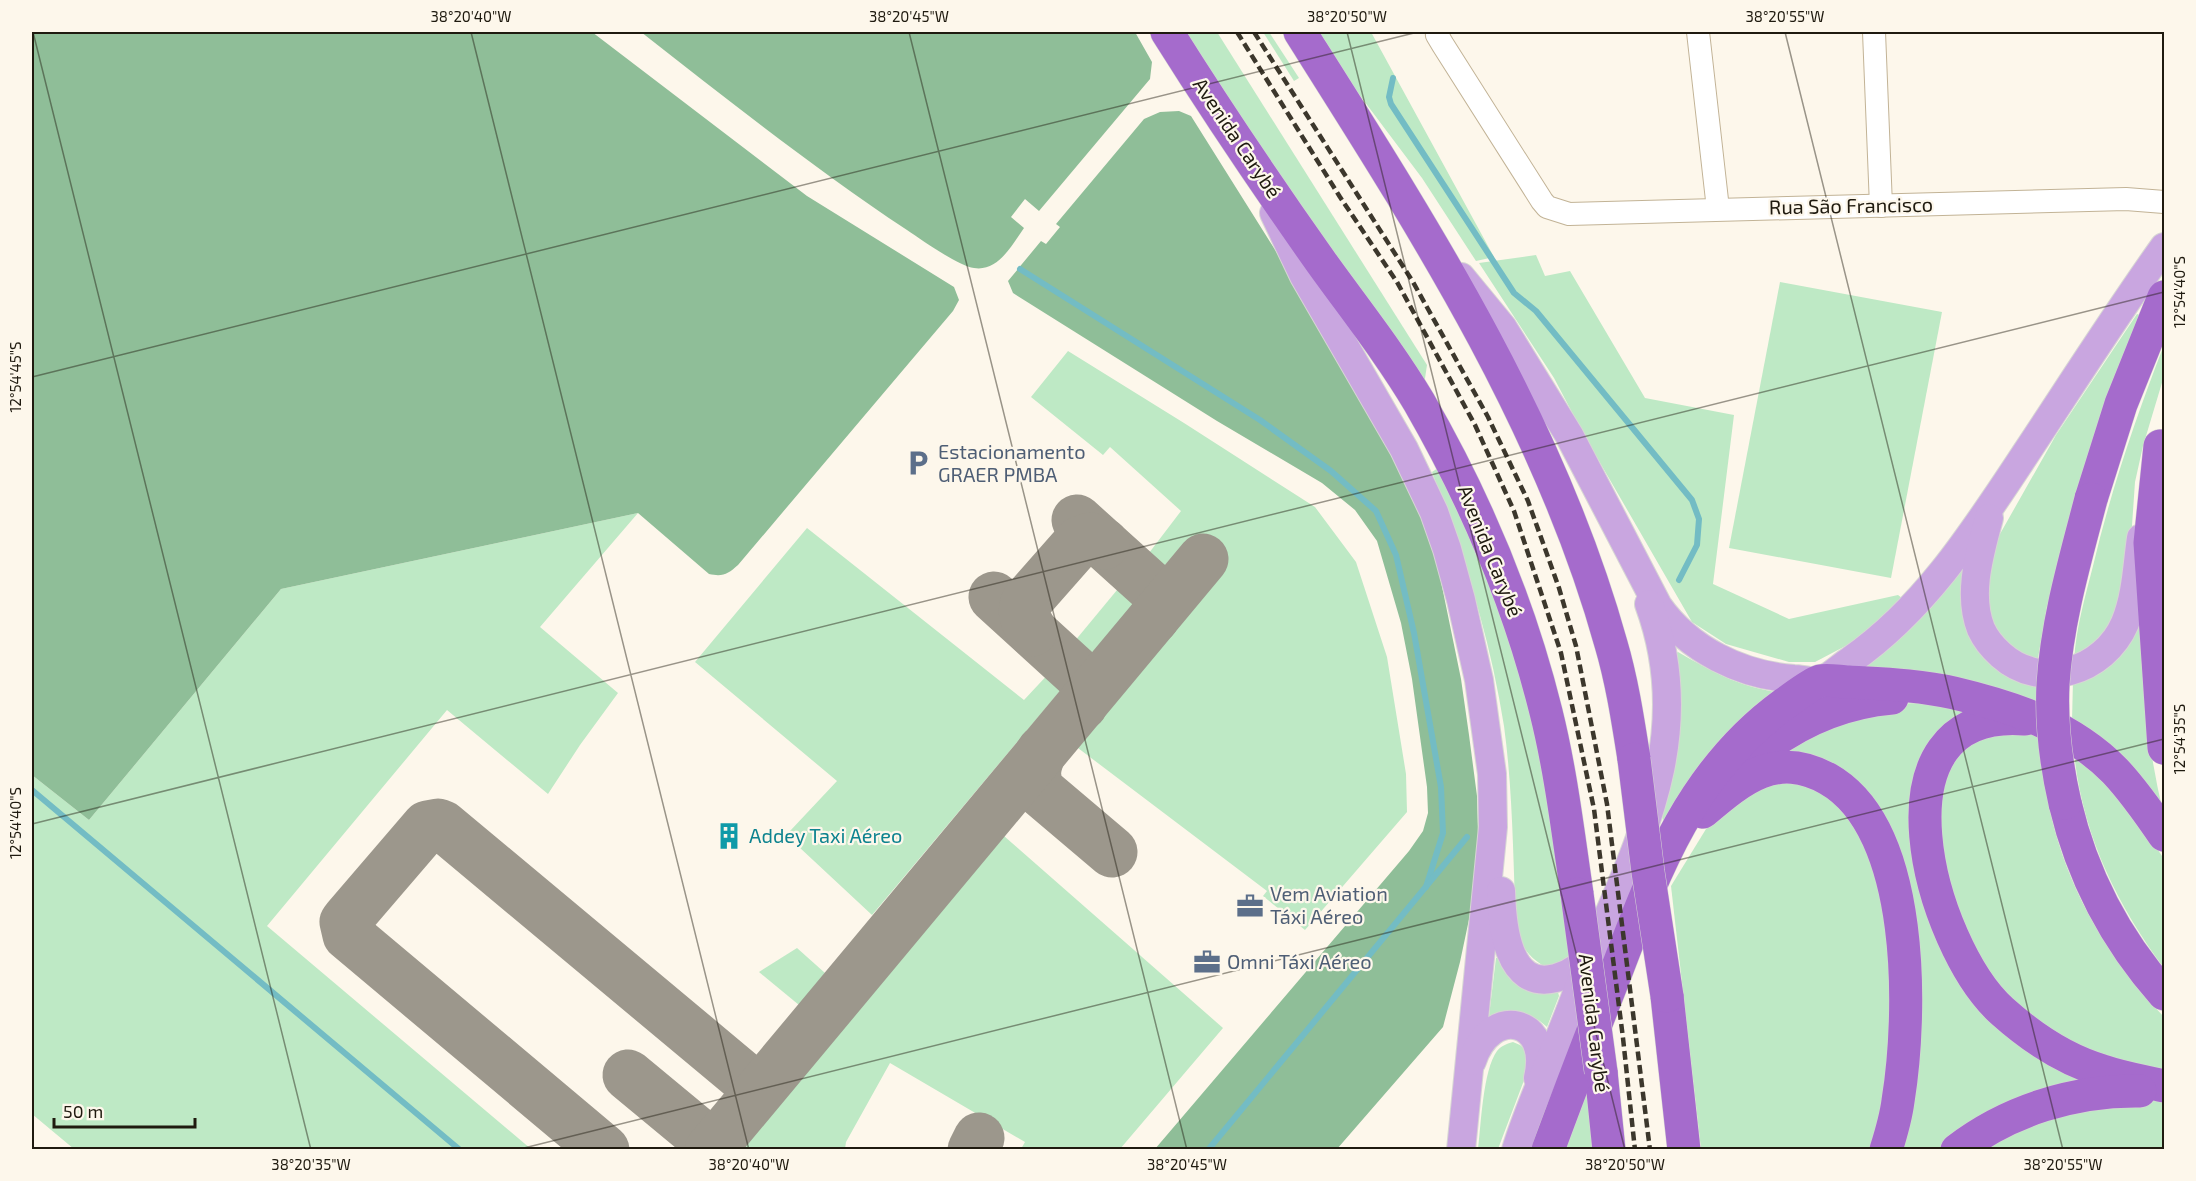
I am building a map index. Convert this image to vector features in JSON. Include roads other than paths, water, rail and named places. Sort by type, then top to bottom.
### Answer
[{"type":"highway","name":"Avenida Carybé","points":[[1167,32],[1217,110],[1418,399],[1468,494],[1492,546],[1530,654],[1556,756],[1577,894],[1609,1149]]},
{"type":"highway","points":[[1300,32],[1430,239],[1504,374],[1536,440],[1574,532],[1612,645],[1624,698],[1667,996],[1684,1149]]},
{"type":"highway","points":[[2164,297],[2121,404],[2091,499],[2063,612],[2053,685],[2054,739],[2065,803],[2079,852],[2099,900],[2133,955],[2164,994]]},
{"type":"highway","points":[[2162,438],[2150,543],[2164,748]]},
{"type":"highway","points":[[1548,1149],[1640,909],[1683,817],[1718,766],[1740,741],[1765,718],[1821,681],[1906,685],[1941,690],[1990,701],[2050,724],[2097,755],[2116,772],[2164,835]]},
{"type":"highway","points":[[1640,909],[1683,840],[1725,786],[1760,751],[1796,727],[1834,709],[1864,701],[1898,697],[1990,701]]},
{"type":"highway","points":[[2050,724],[2004,718],[1985,721],[1970,726],[1956,735],[1941,751],[1930,778],[1926,834],[1928,855],[1940,907],[1959,951],[1975,976],[2001,1010],[2028,1032],[2052,1049],[2102,1071],[2164,1086]]},
{"type":"highway","points":[[1703,812],[1738,783],[1751,776],[1778,768],[1798,769],[1820,775],[1842,789],[1860,807],[1877,835],[1889,866],[1900,923],[1906,982],[1902,1074],[1898,1103],[1886,1149]]},
{"type":"highway","points":[[1957,1149],[1996,1124],[2056,1101],[2095,1093],[2164,1092]]},
{"type":"main road","points":[[1249,156],[1304,276],[1404,448],[1434,512],[1456,579],[1485,718],[1500,835],[1502,916],[1505,936],[1515,962],[1533,978],[1554,979],[1576,968],[1595,946]]},
{"type":"main road","points":[[1430,239],[1503,328],[1569,435],[1663,613],[1678,631],[1717,657],[1762,674],[1821,681],[1864,650],[1917,604],[1992,504],[2164,247]]},
{"type":"main road","points":[[1992,504],[1977,567],[1976,585],[1978,618],[1987,640],[2005,658],[2027,671],[2048,674],[2080,668],[2096,660],[2108,649],[2125,624],[2131,602],[2148,494],[2162,438]]},
{"type":"main road","points":[[1516,1149],[1534,1095],[1641,840],[1657,789],[1666,726],[1667,688],[1664,659],[1652,611],[1631,554]]},
{"type":"main road","points":[[1461,1149],[1491,851],[1492,774]]},
{"type":"main road","points":[[1470,1066],[1476,1050],[1484,1037],[1492,1030],[1503,1026],[1525,1028],[1539,1045],[1541,1055],[1534,1095]]},
{"type":"street","name":"Rua São Francisco","points":[[1439,32],[1437,35],[1443,45],[1542,201],[1547,207],[1569,214],[2126,199],[2164,202]]},
{"type":"street","points":[[1698,32],[1718,209]]},
{"type":"street","points":[[1874,32],[1881,206]]},
{"type":"waterway","points":[[1393,78],[1389,97],[1391,104],[1514,293],[1536,311],[1692,500],[1699,519],[1697,545],[1679,580]]},
{"type":"waterway","points":[[1020,269],[1260,420],[1331,471],[1376,511],[1396,555],[1414,633],[1441,787],[1443,833],[1426,887]]},
{"type":"waterway","points":[[32,790],[460,1150]]},
{"type":"waterway","points":[[1208,1150],[1467,837]]},
{"type":"railway","points":[[1237,32],[1340,197],[1397,282],[1475,425],[1514,511],[1561,653],[1594,809],[1635,1150]]},
{"type":"railway","points":[[1254,32],[1413,282],[1488,417],[1528,501],[1559,588],[1576,646],[1607,804],[1650,1150]]},
{"type":"place","name":"Estacionamento GRAER PMBA","points":[[918,463]]},
{"type":"place","name":"Addey Taxi Aéreo","points":[[729,836]]},
{"type":"place","name":"Vem Aviation Táxi Aéreo","points":[[1250,906]]},
{"type":"place","name":"Omni Táxi Aéreo","points":[[1207,962]]}]
